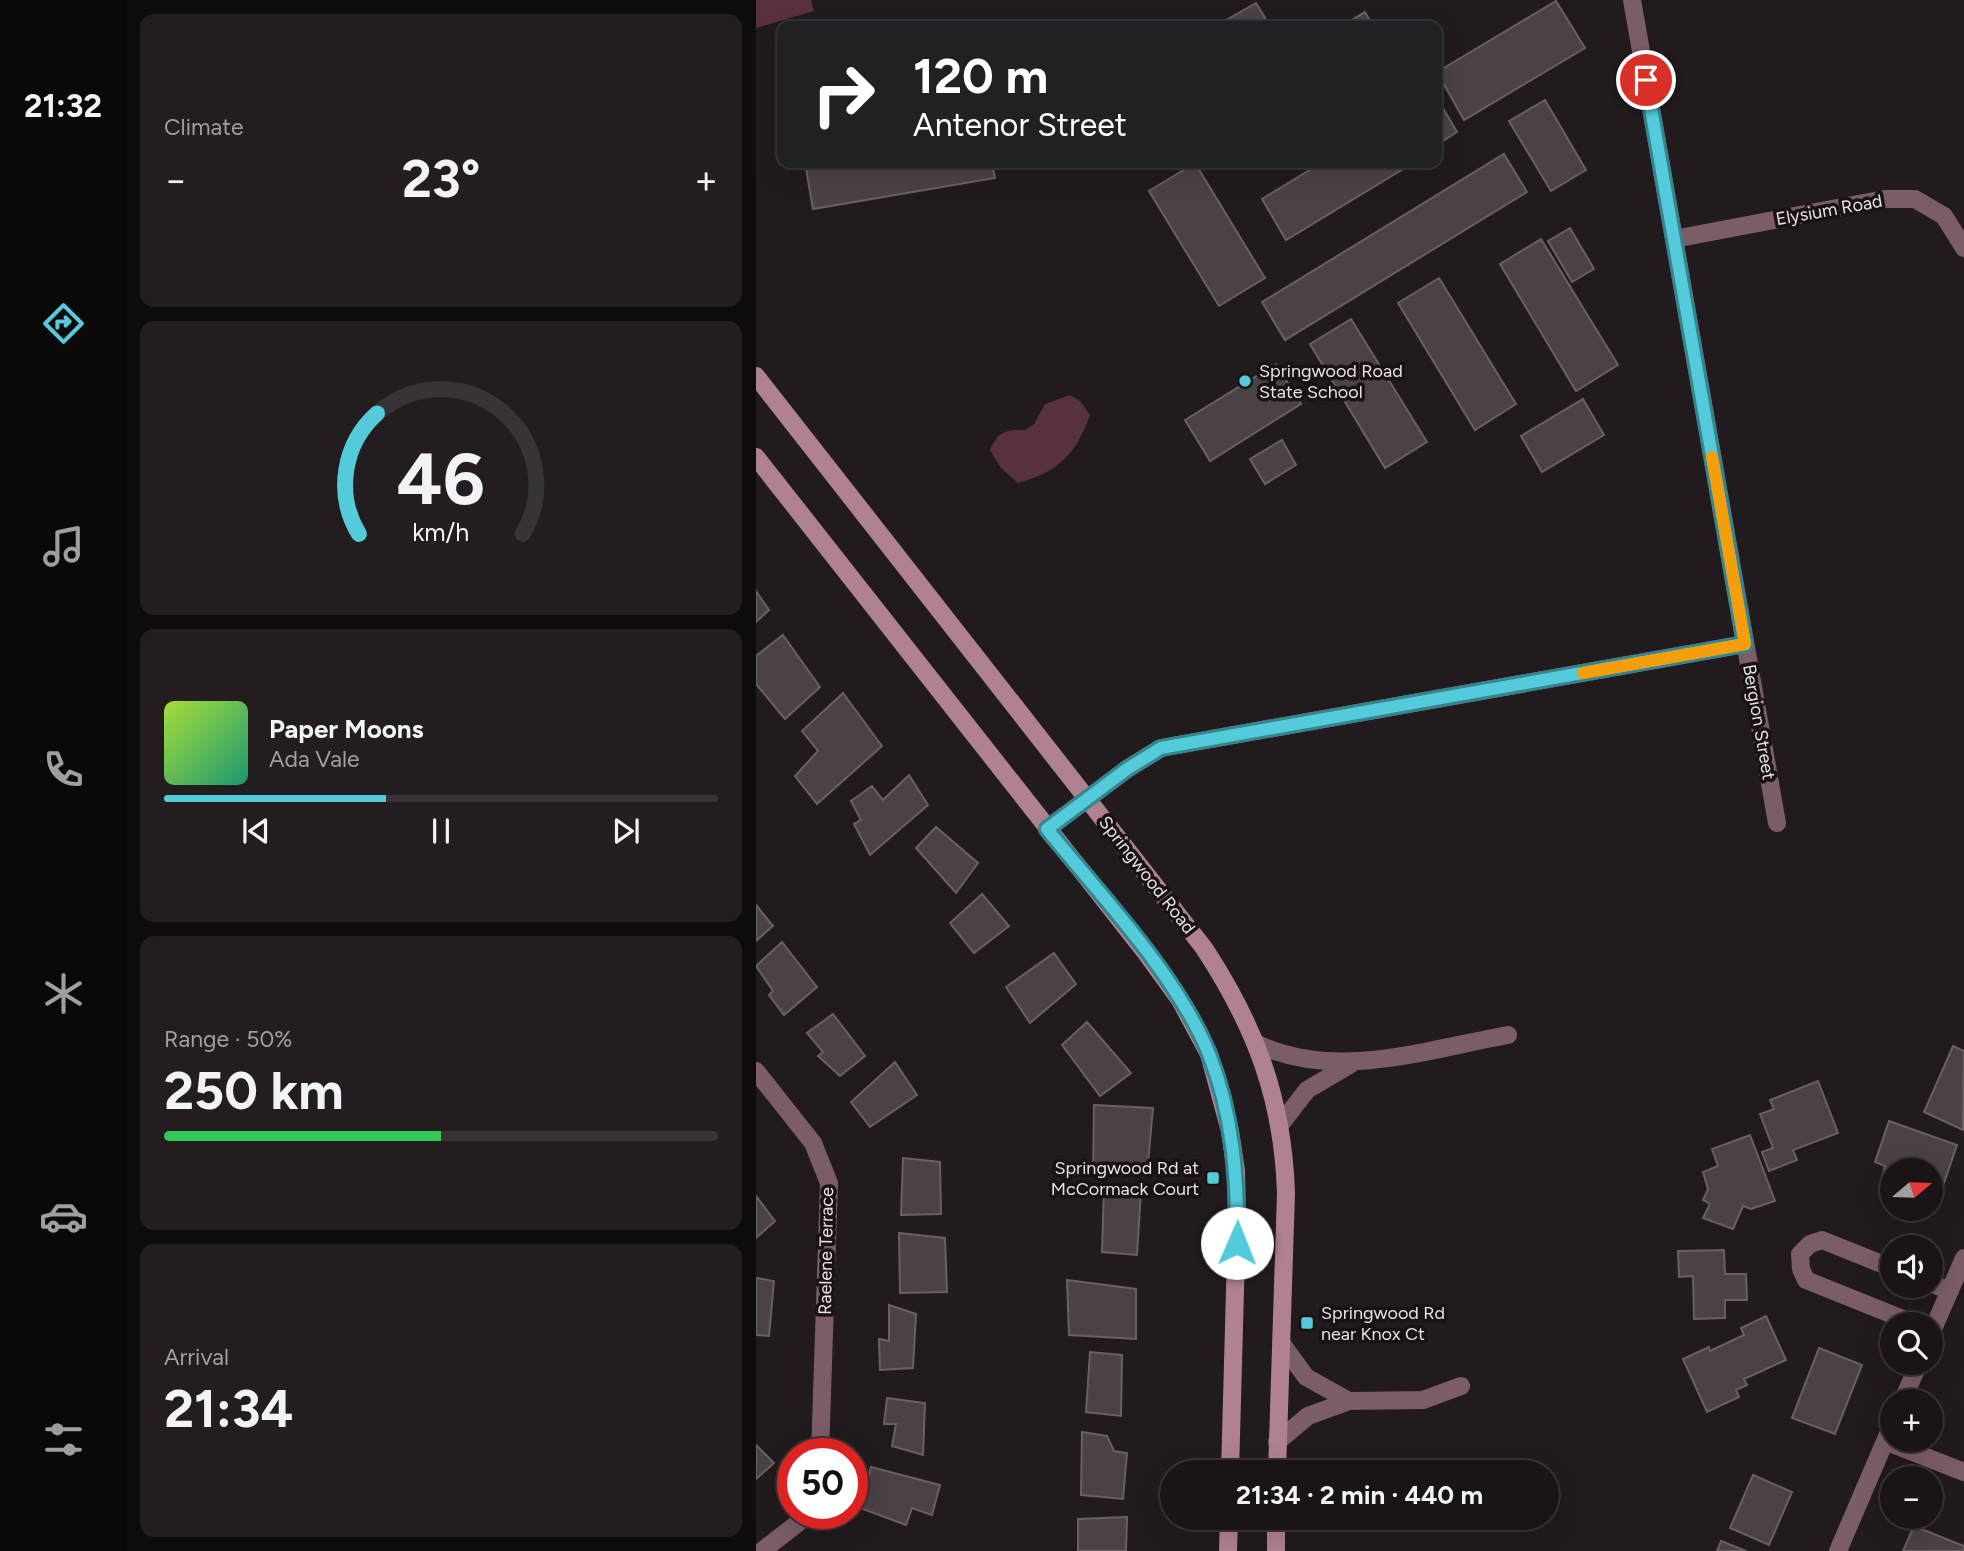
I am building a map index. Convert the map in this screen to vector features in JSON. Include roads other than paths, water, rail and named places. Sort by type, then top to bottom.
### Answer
[{"type":"main road","name":"Springwood Road","points":[[756,376],[1204,948],[1233,993],[1257,1044],[1280,1125],[1286,1193],[1277,1460]]},
{"type":"main road","points":[[756,457],[1153,962],[1180,1000],[1209,1054],[1230,1131],[1236,1171],[1230,1460]]},
{"type":"main road","points":[[1228,1551],[1229,1530]]},
{"type":"main road","points":[[1276,1530],[1276,1551]]},
{"type":"street","name":"Bergion Street","points":[[1632,0],[1777,823]]},
{"type":"street","name":"Elysium Road","points":[[1674,239],[1885,199],[1915,199],[1944,216],[1964,248]]},
{"type":"street","points":[[1047,829],[1127,769],[1161,748],[1745,644]]},
{"type":"street","points":[[1257,1044],[1303,1060],[1351,1064],[1508,1035]]},
{"type":"street","points":[[1280,1125],[1307,1090],[1351,1064]]},
{"type":"street","name":"Raelene Terrace","points":[[756,1071],[813,1143],[829,1183],[821,1438]]},
{"type":"street","points":[[1880,1263],[1822,1240],[1811,1244],[1800,1254],[1801,1269],[1806,1280],[1884,1312]]},
{"type":"street","points":[[1938,1312],[1964,1258]]},
{"type":"street","points":[[1943,1288],[1950,1291]]},
{"type":"street","points":[[1282,1344],[1306,1377],[1349,1401]]},
{"type":"street","points":[[1277,1441],[1308,1416],[1349,1401],[1423,1400],[1461,1386]]},
{"type":"street","points":[[1838,1551],[1880,1452]]},
{"type":"street","points":[[1925,1452],[1964,1472]]},
{"type":"street","points":[[762,1551],[790,1529]]},
{"type":"place","name":"Springwood Road State School","points":[[1245,381]]},
{"type":"place","name":"Springwood Rd at McCormack Court","points":[[1213,1178]]},
{"type":"place","name":"Springwood Rd near Knox Ct","points":[[1307,1323]]}]
